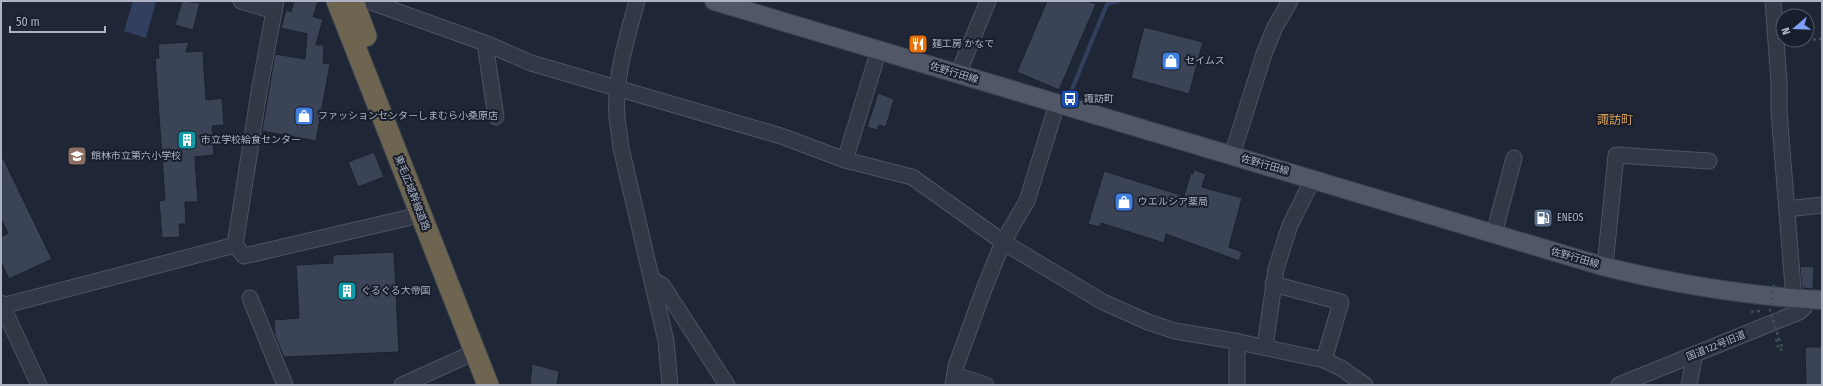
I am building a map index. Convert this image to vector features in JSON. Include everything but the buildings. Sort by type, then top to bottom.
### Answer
[{"type":"highway","name":"東毛広域幹線道路","points":[[337,1],[488,385]]},
{"type":"highway","name":"東毛広域幹線道路","points":[[353,1],[500,385]]},
{"type":"main road","name":"佐野行田線","points":[[714,1],[1602,266],[1647,277],[1708,288],[1807,299]]},
{"type":"street","points":[[240,1],[275,6],[258,94],[235,245],[244,256],[407,218],[420,213]]},
{"type":"street","points":[[368,1],[485,43],[531,62],[781,136],[844,160],[912,177],[1003,242],[1103,302],[1148,322],[1174,331],[1237,341],[1324,360],[1341,368],[1365,385]]},
{"type":"street","points":[[637,1],[623,53],[618,89],[617,116],[621,148],[666,342],[670,385]]},
{"type":"street","points":[[958,74],[988,1]]},
{"type":"street","points":[[1232,155],[1264,54],[1275,27],[1290,1]]},
{"type":"street","points":[[1774,1],[1779,82],[1779,112],[1793,288],[1807,299]]},
{"type":"street","points":[[485,43],[496,117]]},
{"type":"street","points":[[844,160],[879,50]]},
{"type":"street","points":[[986,385],[954,380],[956,366],[1003,242],[1027,201],[1057,104]]},
{"type":"street","points":[[1602,266],[1606,256],[1616,155],[1709,162]]},
{"type":"street","points":[[1494,234],[1514,158]]},
{"type":"street","points":[[1265,347],[1273,284],[1290,225],[1313,179]]},
{"type":"street","points":[[1787,209],[1822,205]]},
{"type":"street","points":[[39,385],[6,326],[1,304],[235,245]]},
{"type":"street","points":[[652,279],[663,286],[727,385]]},
{"type":"street","points":[[1273,284],[1341,302],[1324,360]]},
{"type":"street","points":[[250,298],[285,385]]},
{"type":"street","name":"国道122号旧道","points":[[1619,385],[1799,312],[1804,308],[1807,299]]},
{"type":"street","points":[[1237,341],[1237,385]]},
{"type":"street","points":[[402,385],[475,352]]},
{"type":"street","points":[[1689,385],[1695,354]]},
{"type":"path","points":[[1774,285],[1770,310],[1777,339]]},
{"type":"water","points":[[133,1],[156,1],[146,38],[124,31]]},
{"type":"waterway","points":[[1070,94],[1107,4],[1118,1]]},
{"type":"place","name":"麺工房 かなで","points":[[918,44]]},
{"type":"place","name":"セイムス","points":[[1171,61]]},
{"type":"place","name":"諏訪町","points":[[1070,99]]},
{"type":"place","name":"ファッションセンターしまむら小桑原店","points":[[304,116]]},
{"type":"place","name":"市立学校給食センター","points":[[187,140]]},
{"type":"place","name":"館林市立第六小学校","points":[[77,156]]},
{"type":"place","name":"ウエルシア薬局","points":[[1124,202]]},
{"type":"place","name":"ENEOS","points":[[1543,218]]},
{"type":"place","name":"ぐるぐる大帝国","points":[[347,291]]},
{"type":"district","name":"諏訪町","points":[[1615,120]]}]
